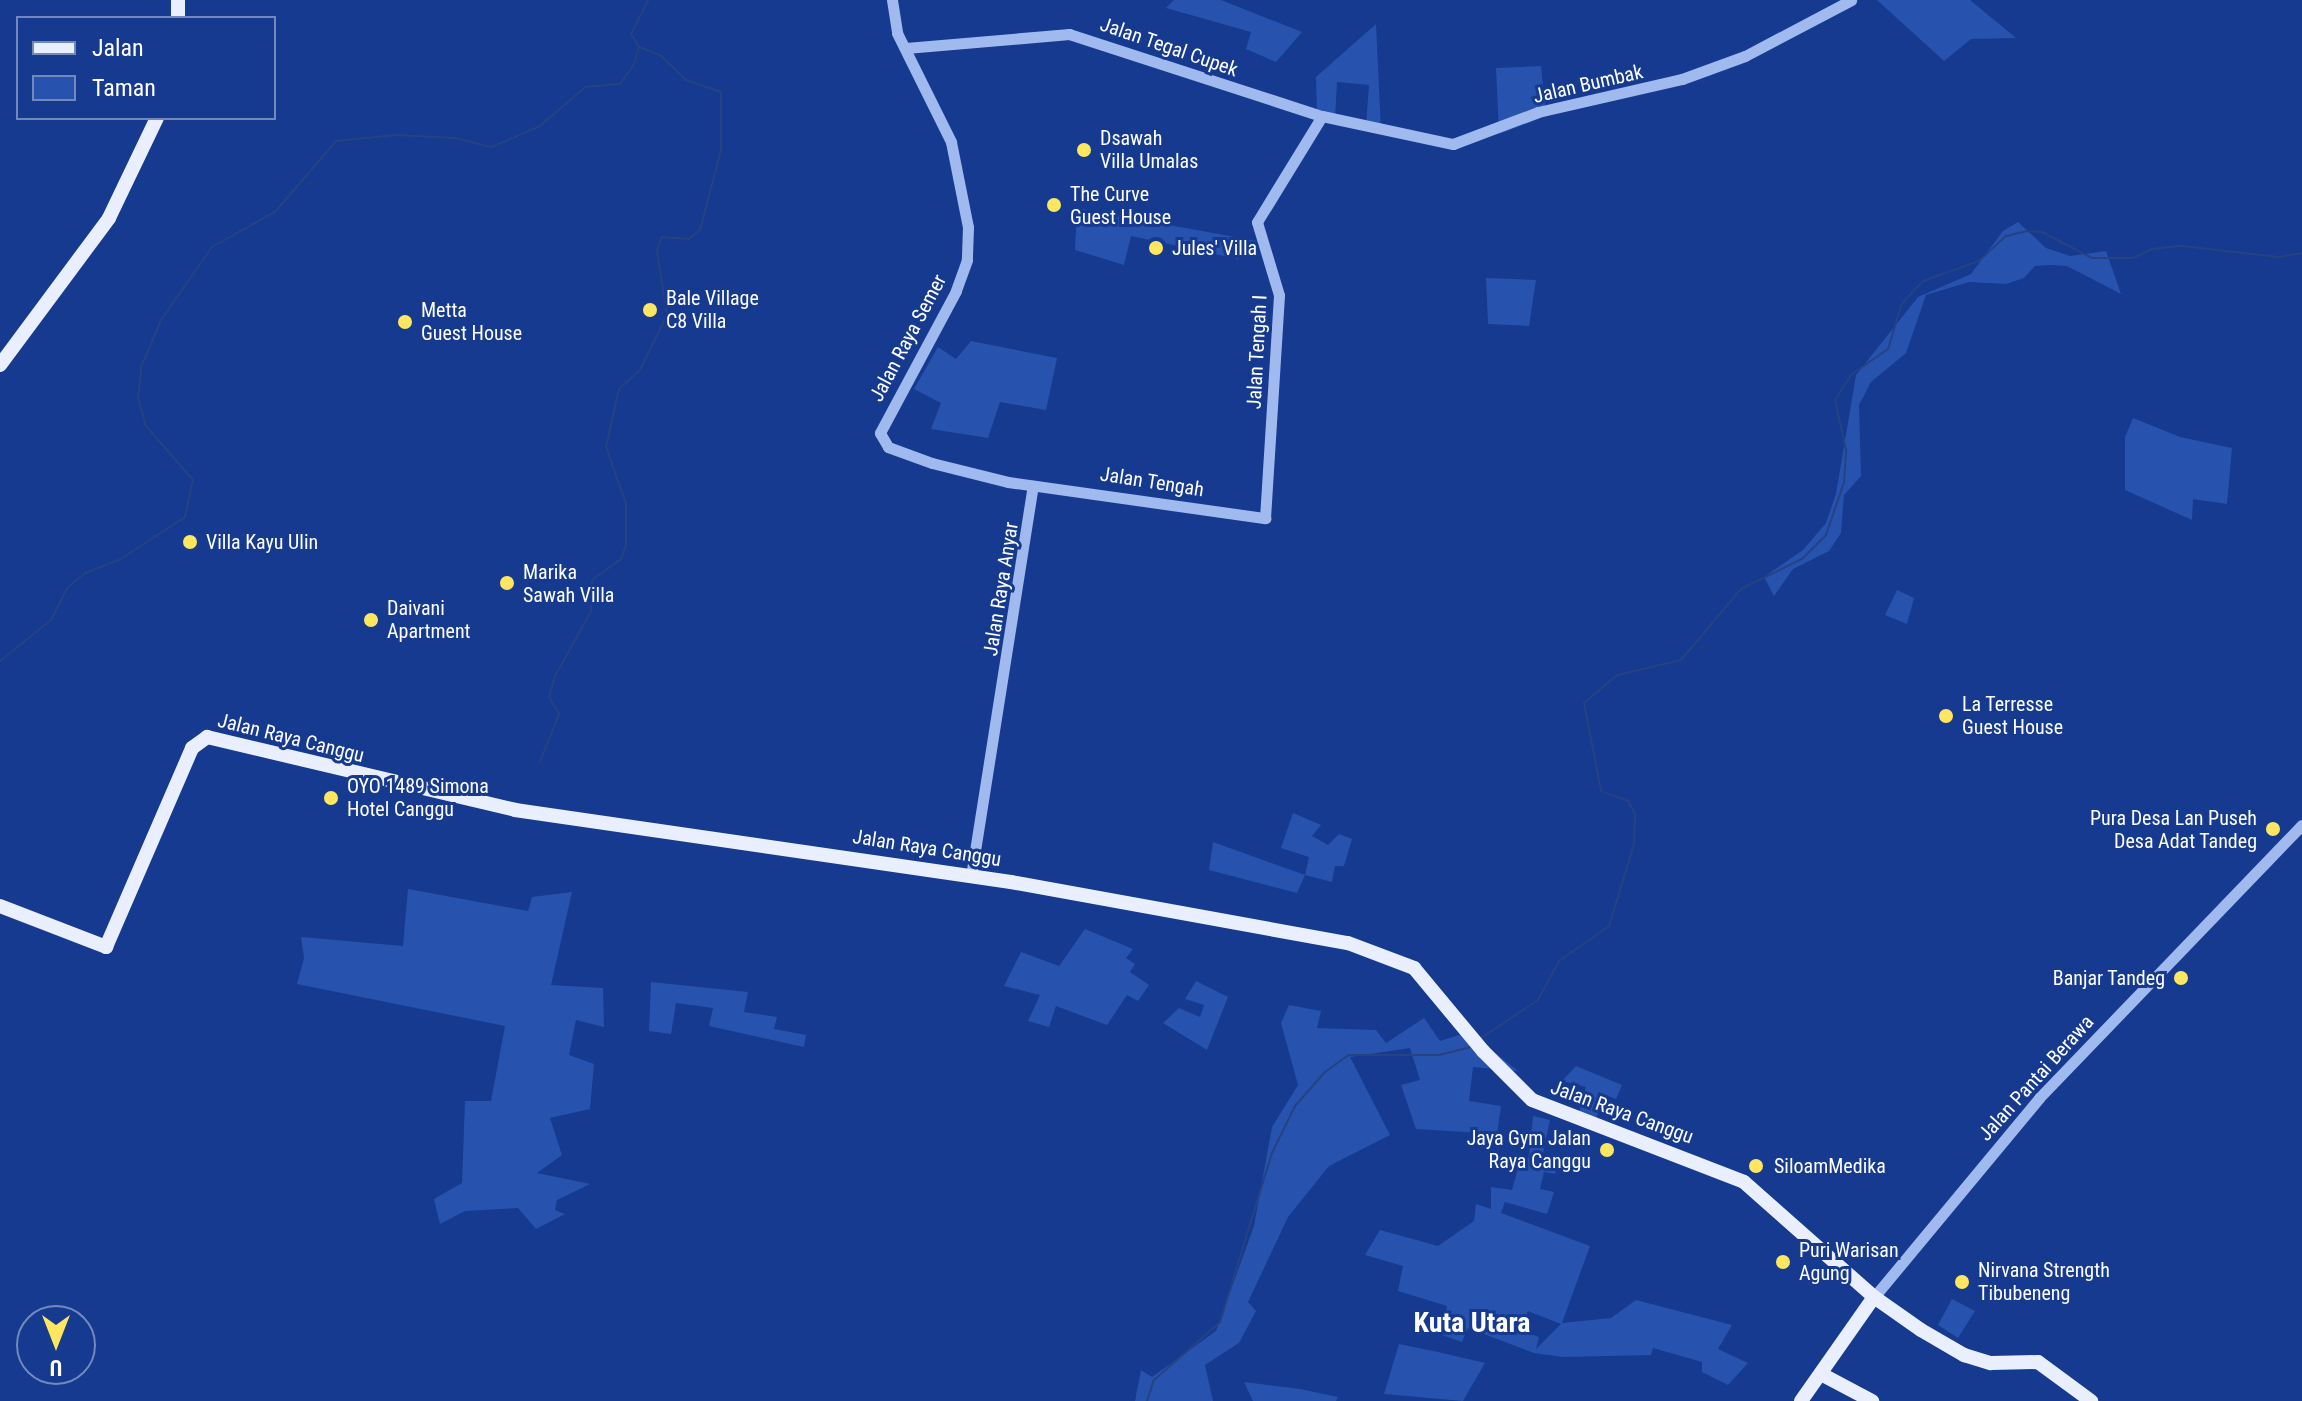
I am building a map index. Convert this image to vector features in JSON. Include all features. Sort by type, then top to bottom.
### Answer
[{"type":"main road","points":[[0,365],[109,218],[156,120]]},
{"type":"main road","name":"Jalan Raya Canggu","points":[[0,906],[106,947],[192,748],[207,737],[515,810],[971,876],[1314,936],[1405,962],[1532,1100],[1744,1182],[1874,1297],[1964,1355],[1991,1363],[2038,1362],[2091,1401]]},
{"type":"main road","points":[[1801,1401],[1874,1297]]},
{"type":"main road","points":[[1821,1374],[1872,1401]]},
{"type":"street","name":"Jalan Raya Semer","points":[[892,0],[894,24],[951,142],[964,200],[968,252],[956,291],[884,421],[879,438],[888,447],[932,463],[1033,486]]},
{"type":"street","name":"Jalan Bumbak","points":[[1322,116],[1453,144],[1538,112],[1694,75],[1749,54],[1851,0]]},
{"type":"street","name":"Jalan Tegal Cupek","points":[[906,48],[1069,34],[1322,116]]},
{"type":"street","name":"Jalan Tengah I","points":[[1265,518],[1279,295],[1257,222],[1322,116]]},
{"type":"street","name":"Jalan Tengah","points":[[1033,486],[1265,518]]},
{"type":"street","name":"Jalan Raya Anyar","points":[[971,876],[1033,486]]},
{"type":"street","name":"Jalan Pantai Berawa","points":[[1874,1297],[2039,1098],[2302,825]]},
{"type":"green space","points":[[1174,0],[1221,0],[1302,32],[1276,62],[1246,49],[1251,32],[1166,8]]},
{"type":"green space","points":[[1877,0],[1970,0],[2016,38],[1971,39],[1944,61]]},
{"type":"green space","points":[[1376,24],[1381,131],[1366,126],[1369,85],[1337,82],[1335,119],[1317,115],[1316,77]]},
{"type":"green space","points":[[1541,66],[1546,116],[1499,134],[1496,68]]},
{"type":"green space","points":[[1077,208],[1257,241],[1238,259],[1131,236],[1124,265],[1075,250]]},
{"type":"green space","points":[[2018,222],[2046,248],[2070,256],[2106,251],[2121,294],[2067,266],[2051,265],[2035,266],[2024,278],[2006,284],[1969,282],[1926,295],[1906,353],[1871,382],[1859,405],[1861,476],[1844,495],[1841,533],[1829,551],[1793,569],[1774,596],[1764,577],[1803,550],[1826,523],[1836,494],[1856,375],[1918,297],[1971,274],[2003,231]]},
{"type":"green space","points":[[1486,278],[1536,280],[1529,326],[1488,324]]},
{"type":"green space","points":[[971,341],[1057,358],[1046,410],[1000,402],[988,438],[931,429],[941,403],[914,389],[938,347],[956,359]]},
{"type":"green space","points":[[2133,418],[2180,437],[2232,448],[2227,504],[2193,499],[2192,520],[2125,490],[2125,437]]},
{"type":"green space","points":[[1897,590],[1914,598],[1907,624],[1885,615]]},
{"type":"green space","points":[[1293,813],[1321,825],[1312,836],[1328,845],[1339,834],[1352,839],[1344,866],[1335,866],[1332,882],[1305,875],[1309,857],[1281,848]]},
{"type":"green space","points":[[1213,842],[1305,875],[1297,893],[1209,870]]},
{"type":"green space","points":[[408,889],[528,911],[532,897],[572,892],[551,985],[603,988],[604,1027],[576,1020],[569,1055],[594,1064],[590,1109],[550,1118],[562,1155],[537,1173],[590,1184],[557,1200],[555,1210],[565,1214],[536,1229],[518,1208],[465,1211],[440,1224],[434,1199],[462,1183],[465,1101],[491,1101],[505,1026],[297,984],[304,958],[301,937],[403,946]]},
{"type":"green space","points":[[1085,929],[1133,949],[1126,958],[1135,964],[1130,972],[1149,985],[1138,1001],[1127,995],[1107,1025],[1056,1006],[1049,1027],[1028,1021],[1040,995],[1004,986],[1021,952],[1059,966]]},
{"type":"green space","points":[[1196,981],[1228,997],[1207,1050],[1163,1023],[1179,1008],[1200,1017],[1204,1005],[1185,999]]},
{"type":"green space","points":[[651,982],[748,992],[744,1012],[777,1017],[774,1029],[806,1035],[804,1047],[709,1026],[713,1008],[676,1003],[671,1034],[649,1031]]},
{"type":"green space","points":[[1289,1005],[1321,1011],[1317,1028],[1376,1030],[1386,1043],[1424,1018],[1440,1041],[1469,1032],[1518,1071],[1473,1067],[1469,1101],[1501,1106],[1497,1134],[1416,1129],[1401,1085],[1420,1080],[1410,1048],[1350,1057],[1390,1135],[1329,1166],[1288,1217],[1248,1302],[1256,1311],[1239,1343],[1205,1365],[1213,1401],[1135,1401],[1141,1370],[1152,1377],[1216,1331],[1254,1226],[1272,1127],[1298,1085],[1281,1023]]},
{"type":"green space","points":[[1576,1066],[1622,1085],[1616,1099],[1605,1095],[1595,1121],[1578,1116],[1586,1087],[1562,1081]]},
{"type":"green space","points":[[1533,1116],[1550,1120],[1542,1158],[1558,1162],[1555,1174],[1544,1172],[1540,1189],[1554,1192],[1547,1214],[1505,1202],[1501,1213],[1590,1246],[1562,1323],[1611,1318],[1636,1300],[1732,1325],[1718,1349],[1748,1363],[1728,1385],[1702,1372],[1702,1362],[1653,1348],[1651,1355],[1563,1357],[1534,1353],[1468,1328],[1462,1342],[1442,1335],[1447,1306],[1398,1291],[1403,1266],[1365,1255],[1380,1230],[1438,1246],[1474,1221],[1476,1204],[1491,1209],[1491,1187],[1512,1190],[1519,1165],[1529,1157]],"holes":[[[1528,1311],[1561,1324],[1536,1349],[1539,1337],[1521,1330]]]},
{"type":"green space","points":[[1952,1299],[1975,1311],[1958,1338],[1938,1325]]},
{"type":"green space","points":[[1399,1344],[1485,1363],[1463,1401],[1384,1394]]},
{"type":"green space","points":[[1244,1382],[1338,1397],[1336,1401],[1253,1401]]},
{"type":"waterway","points":[[0,661],[51,620],[68,587],[85,573],[119,560],[185,517],[193,480],[146,426],[138,398],[141,367],[161,320],[212,247],[275,212],[336,141],[396,135],[455,138],[492,147],[540,126],[585,87],[620,84],[633,66],[639,47],[631,34],[648,0]]},
{"type":"waterway","points":[[540,762],[559,714],[549,697],[555,676],[591,611],[592,580],[621,559],[626,545],[626,504],[606,447],[619,389],[640,370],[667,315],[657,251],[662,237],[689,239],[700,230],[721,150],[721,92],[686,80],[660,55],[639,47]]},
{"type":"waterway","points":[[1481,1038],[1537,1001],[1559,961],[1609,926],[1634,844],[1635,814],[1628,801],[1601,791],[1584,703],[1617,675],[1681,660],[1741,589],[1802,559],[1826,535],[1844,482],[1846,450],[1835,400],[1852,374],[1888,349],[1902,303],[1923,281],[1979,261],[2006,236],[2027,231],[2042,232],[2092,258],[2133,258],[2152,249],[2182,246],[2279,257],[2302,253]]},
{"type":"waterway","points":[[1147,1401],[1154,1380],[1220,1322],[1272,1153],[1295,1106],[1325,1072],[1348,1055],[1439,1055],[1470,1047]]},
{"type":"place","name":"Dsawah Villa Umalas","points":[[1084,150]]},
{"type":"place","name":"The Curve Guest House","points":[[1054,205]]},
{"type":"place","name":"Jules' Villa","points":[[1156,248]]},
{"type":"place","name":"Bale Village C8 Villa","points":[[650,310]]},
{"type":"place","name":"Metta Guest House","points":[[405,322]]},
{"type":"place","name":"Villa Kayu Ulin","points":[[190,542]]},
{"type":"place","name":"Marika Sawah Villa","points":[[507,583]]},
{"type":"place","name":"Daivani Apartment","points":[[371,620]]},
{"type":"place","name":"La Terresse Guest House","points":[[1946,716]]},
{"type":"place","name":"OYO 1489 Simona Hotel Canggu","points":[[331,798]]},
{"type":"place","name":"Pura Desa Lan Puseh Desa Adat Tandeg","points":[[2273,829]]},
{"type":"place","name":"Banjar Tandeg","points":[[2181,978]]},
{"type":"place","name":"Jaya Gym Jalan Raya Canggu","points":[[1607,1150]]},
{"type":"place","name":"SiloamMedika","points":[[1756,1166]]},
{"type":"place","name":"Puri Warisan Agung","points":[[1783,1262]]},
{"type":"place","name":"Nirvana Strength Tibubeneng","points":[[1962,1282]]},
{"type":"district","name":"Kuta Utara","points":[[1472,1323]]}]
